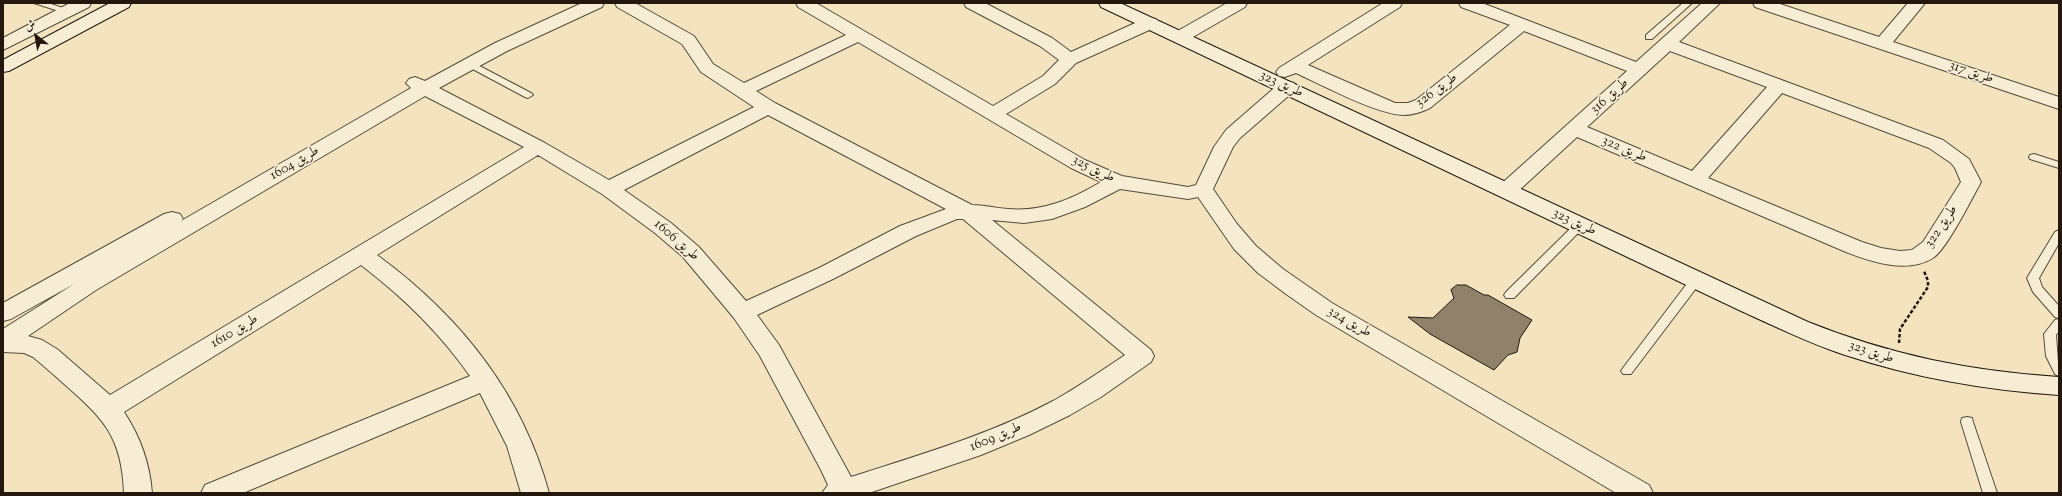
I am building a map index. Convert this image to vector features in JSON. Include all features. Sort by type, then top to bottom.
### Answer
[{"type":"street","points":[[3,46],[83,3]]},
{"type":"street","points":[[3,54],[101,3]]},
{"type":"street","points":[[3,67],[123,3]]},
{"type":"street","name":"طريق 1604","points":[[7,310],[572,3]]},
{"type":"street","name":"طريق 1604","points":[[3,342],[30,322],[88,285],[420,85],[470,64],[596,3]]},
{"type":"street","points":[[623,3],[688,40],[707,68],[768,107],[967,211]]},
{"type":"street","name":"طريق 325","points":[[804,3],[994,113],[1078,164],[1117,182],[1188,193],[1203,189]]},
{"type":"street","points":[[972,3],[1046,42],[1070,59]]},
{"type":"street","name":"طريق 323","points":[[1108,3],[1507,190],[1579,226],[1824,337],[1906,364],[1975,378],[2059,386]]},
{"type":"street","points":[[1180,37],[1239,3]]},
{"type":"street","points":[[1203,189],[1209,180],[1226,143],[1295,66],[1394,3]]},
{"type":"street","points":[[1467,3],[1640,70]]},
{"type":"street","name":"طريق 316","points":[[1507,190],[1712,3]]},
{"type":"street","name":"طريق 317","points":[[1761,3],[2059,102]]},
{"type":"street","points":[[1882,44],[1917,3]]},
{"type":"street","points":[[994,113],[1049,80],[1070,59],[1150,23]]},
{"type":"street","name":"طريق 326","points":[[1295,66],[1383,105],[1398,109],[1412,108],[1422,104],[1522,24]]},
{"type":"street","points":[[742,91],[860,35]]},
{"type":"street","name":"طريق 322","points":[[1575,129],[1854,247],[1883,256],[1909,257],[1927,251],[1932,246],[1971,182],[1967,169],[1955,155],[1936,144],[1668,44]]},
{"type":"street","name":"طريق 1606","points":[[420,85],[451,103],[538,147],[608,189],[663,228],[691,252],[742,312],[770,351],[834,469],[842,492]]},
{"type":"street","points":[[1695,180],[1778,86]]},
{"type":"street","points":[[608,189],[768,107]]},
{"type":"street","name":"طريق 1610","points":[[108,409],[538,147]]},
{"type":"street","points":[[742,312],[941,218],[967,211],[1009,216],[1030,216],[1048,213],[1068,208],[1117,182]]},
{"type":"street","name":"طريق 324","points":[[1203,189],[1234,235],[1248,250],[1282,280],[1324,308],[1639,493]]},
{"type":"street","name":"طريق 1609","points":[[842,492],[972,448],[1020,428],[1080,397],[1142,356],[967,211]]},
{"type":"street","points":[[362,255],[429,309],[457,341],[485,380],[514,430],[535,493]]},
{"type":"street","points":[[7,310],[30,322]]},
{"type":"street","name":"طريق 1604","points":[[3,342],[24,343],[41,349],[108,409]]},
{"type":"street","points":[[215,493],[485,380]]},
{"type":"street","points":[[108,409],[122,432],[133,460],[138,493]]},
{"type":"lane","points":[[38,3],[68,11]]},
{"type":"lane","points":[[1649,36],[1688,3]]},
{"type":"lane","points":[[470,64],[528,95]]},
{"type":"lane","points":[[2034,157],[2059,165]]},
{"type":"lane","points":[[1510,295],[1579,226]]},
{"type":"lane","points":[[2059,234],[2033,278],[2037,289],[2059,314]]},
{"type":"lane","points":[[1627,371],[1696,280]]},
{"type":"lane","points":[[2059,323],[2050,334],[2052,356],[2059,371]]},
{"type":"lane","points":[[1967,422],[1990,493]]},
{"type":"path","points":[[1906,364],[1899,341],[1900,329],[1925,291],[1928,281],[1922,269],[1909,257]]},
{"type":"building","points":[[1457,285],[1466,285],[1484,295],[1488,295],[1532,320],[1520,338],[1517,352],[1508,355],[1494,370],[1430,334],[1408,317],[1433,318],[1454,298],[1451,290]]}]
